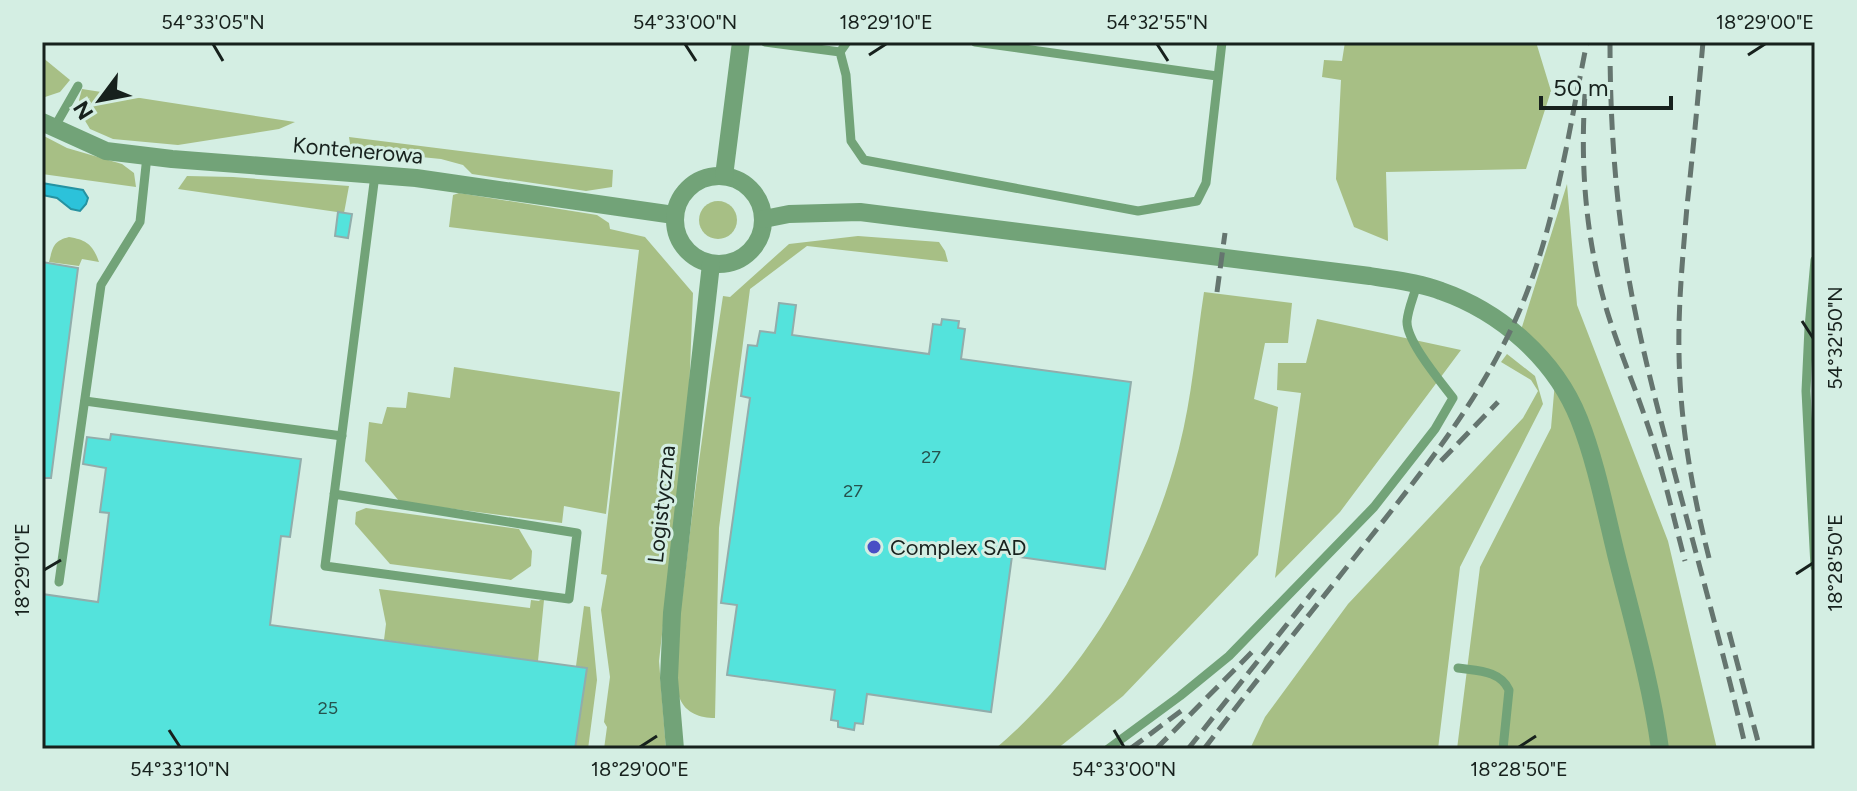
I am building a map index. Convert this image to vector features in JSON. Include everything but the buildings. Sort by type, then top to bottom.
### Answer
[{"type":"street","points":[[724,176],[741,42]]},
{"type":"street","name":"Kontenerowa","points":[[48,125],[106,151],[432,180],[674,215]]},
{"type":"street","points":[[724,176],[740,181],[757,197],[762,207],[763,230],[752,251],[743,258],[732,263],[711,264],[698,260],[681,244],[674,215],[686,190],[706,178],[724,176]]},
{"type":"street","points":[[764,219],[789,214],[860,212],[1341,272],[1417,284],[1471,303],[1500,321],[1547,364],[1579,419],[1641,651],[1660,749]]},
{"type":"street","name":"Logistyczna","points":[[675,749],[669,678],[672,613],[711,264]]},
{"type":"lane","points":[[765,42],[840,52]]},
{"type":"lane","points":[[847,42],[840,52],[846,75],[851,141],[864,160],[1138,211],[1197,201],[1206,183],[1222,42]]},
{"type":"lane","points":[[975,42],[1217,76]]},
{"type":"lane","points":[[48,125],[78,86]]},
{"type":"lane","points":[[59,582],[101,285],[140,222],[147,156]]},
{"type":"lane","points":[[334,494],[577,533],[569,599],[325,566],[334,494],[342,436],[375,175]]},
{"type":"lane","points":[[1815,260],[1806,391],[1815,567]]},
{"type":"lane","points":[[1108,749],[1229,656],[1374,507],[1435,429],[1453,398],[1424,359],[1406,323],[1417,284]]},
{"type":"lane","points":[[85,401],[342,436]]},
{"type":"lane","points":[[1458,668],[1495,674],[1505,681],[1509,690],[1503,749]]},
{"type":"green space","points":[[1345,42],[1536,42],[1551,91],[1526,169],[1386,172],[1388,241],[1354,227],[1336,179],[1341,80],[1322,77],[1324,60],[1342,61]]},
{"type":"green space","points":[[42,57],[70,80],[60,92],[42,98]]},
{"type":"green space","points":[[82,89],[295,122],[279,129],[178,145],[113,139],[90,129],[79,100]]},
{"type":"green space","points":[[42,135],[67,148],[122,164],[134,173],[136,187],[42,174]]},
{"type":"green space","points":[[349,137],[613,170],[612,187],[586,191],[472,174],[463,165],[441,159],[351,150]]},
{"type":"green space","points":[[187,176],[349,186],[344,213],[178,189]]},
{"type":"green space","points":[[1567,184],[1577,305],[1668,541],[1717,749],[1457,749],[1480,567],[1551,428],[1556,370],[1521,330]]},
{"type":"green space","points":[[459,193],[597,215],[609,223],[610,229],[645,237],[693,293],[689,394],[659,661],[666,749],[604,749],[610,677],[601,610],[607,575],[601,574],[639,250],[449,227],[453,195]]},
{"type":"green space","points":[[718,201],[731,207],[737,220],[731,233],[718,239],[705,233],[699,220],[705,207]]},
{"type":"green space","points":[[858,236],[939,242],[948,262],[807,246],[750,289],[719,528],[715,718],[699,716],[686,708],[680,699],[676,659],[697,475],[723,296],[730,297],[789,244]]},
{"type":"green space","points":[[69,237],[88,244],[99,262],[82,259],[79,266],[49,262],[54,245]]},
{"type":"green space","points":[[1204,292],[1292,303],[1288,343],[1265,343],[1254,399],[1278,407],[1258,555],[1123,696],[1057,749],[995,749],[1058,686],[1085,651],[1132,574],[1166,491],[1179,448],[1191,390]]},
{"type":"green space","points":[[1317,319],[1461,350],[1340,512],[1275,578],[1301,393],[1277,390],[1278,363],[1306,363]]},
{"type":"green space","points":[[1507,354],[1535,376],[1543,404],[1460,567],[1438,749],[1250,749],[1265,717],[1348,604],[1523,418],[1538,391],[1531,380],[1501,362]]},
{"type":"green space","points":[[454,367],[620,392],[606,514],[564,506],[562,523],[400,502],[365,461],[369,422],[382,424],[387,407],[406,408],[408,392],[450,398]]},
{"type":"green space","points":[[366,508],[519,529],[532,551],[531,566],[511,580],[390,564],[355,524],[356,512]]},
{"type":"green space","points":[[379,589],[530,608],[531,600],[544,600],[538,661],[384,640],[386,624]]},
{"type":"green space","points":[[584,606],[590,607],[597,680],[588,749],[575,749],[587,668],[576,666]]},
{"type":"water","points":[[42,183],[83,190],[88,198],[86,204],[80,211],[71,209],[57,198],[42,195]]},
{"type":"railway","points":[[1204,749],[1412,484],[1453,428],[1507,339],[1544,243],[1587,42]]},
{"type":"railway","points":[[1610,42],[1615,169],[1632,296],[1656,403],[1746,749]]},
{"type":"railway","points":[[1703,42],[1682,261],[1679,353],[1688,457],[1709,558]]},
{"type":"railway","points":[[1585,94],[1584,176],[1594,258],[1612,326],[1663,476],[1685,561]]},
{"type":"railway","points":[[1217,292],[1225,233]]},
{"type":"railway","points":[[1441,461],[1498,402]]},
{"type":"railway","points":[[1188,749],[1315,589]]},
{"type":"railway","points":[[1729,632],[1760,749]]},
{"type":"railway","points":[[1156,749],[1256,648]]},
{"type":"railway","points":[[1130,749],[1181,711]]},
{"type":"place","name":"Complex SAD","points":[[874,547]]}]
